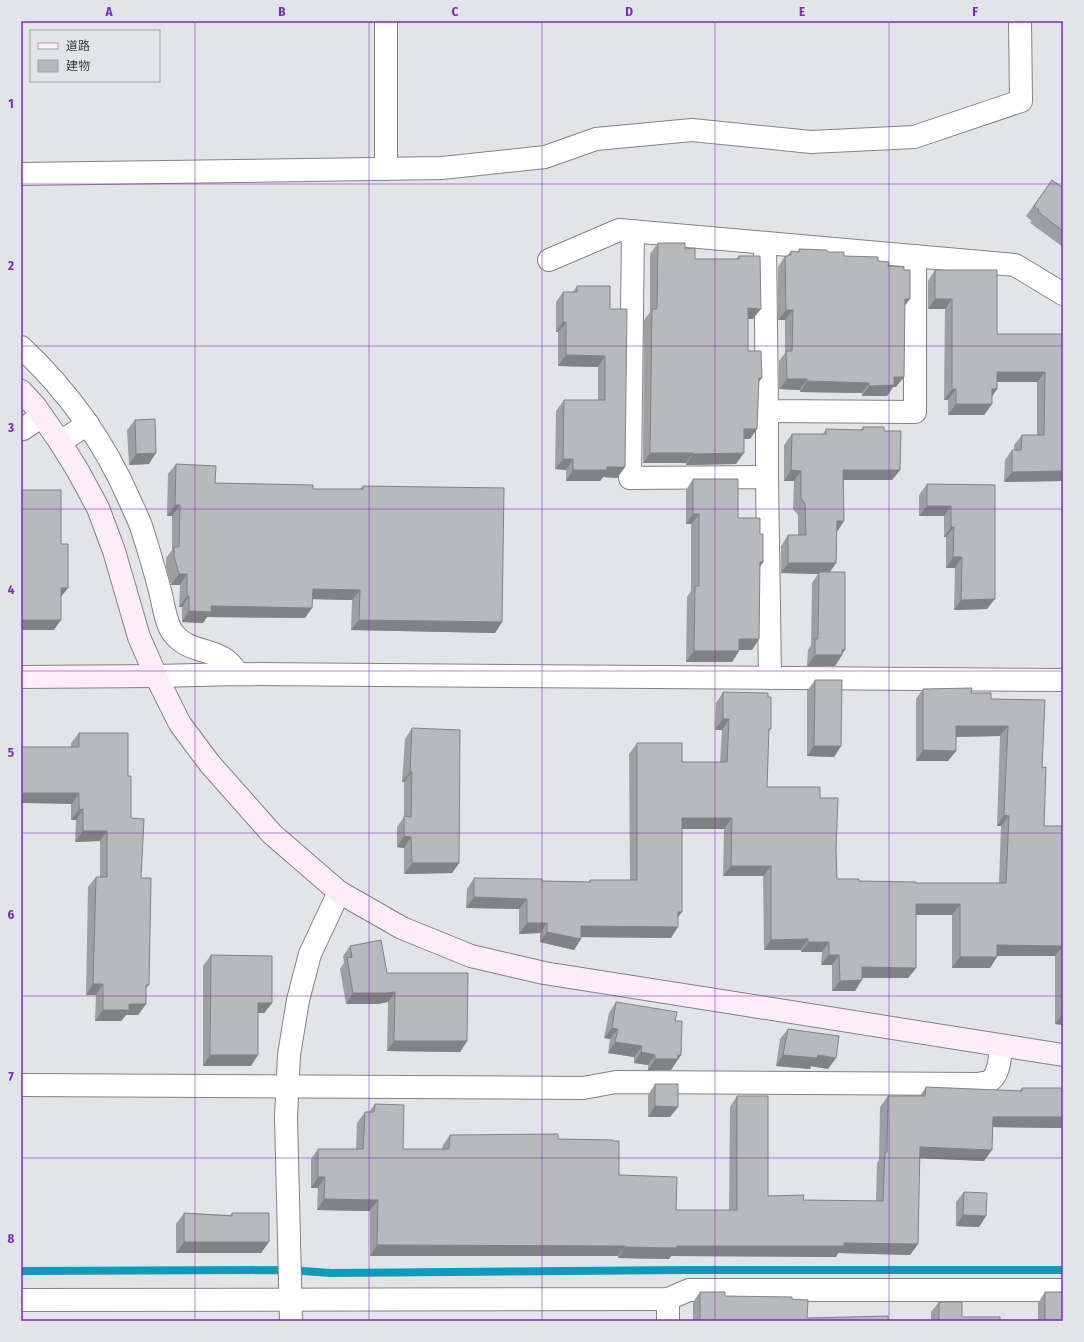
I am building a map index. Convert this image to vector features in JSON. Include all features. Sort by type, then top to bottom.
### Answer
[{"type":"street","points":[[386,21],[386,169]]},
{"type":"street","points":[[21,174],[442,168],[545,157],[596,139],[692,130],[811,142],[914,137],[1021,102],[1020,21]]},
{"type":"street","points":[[548,260],[619,230],[1015,264],[1063,294]]},
{"type":"street","points":[[633,231],[630,478],[767,477]]},
{"type":"street","points":[[765,243],[770,678]]},
{"type":"street","points":[[767,411],[915,412],[915,256]]},
{"type":"street","points":[[21,346],[41,365],[85,419],[119,475],[141,527],[173,633],[182,642],[192,648],[205,651],[225,660],[233,666],[238,674]]},
{"type":"street","points":[[21,391],[42,416],[60,442],[98,508],[114,550],[139,637],[156,676],[180,724],[210,764],[272,834],[338,892],[402,928],[471,956],[544,973],[1063,1055]]},
{"type":"street","points":[[21,428],[23,429],[42,416]]},
{"type":"street","points":[[60,442],[88,424]]},
{"type":"street","points":[[21,677],[238,674],[1063,680]]},
{"type":"street","points":[[291,1321],[286,1117],[289,1055],[300,992],[310,954],[338,892]]},
{"type":"street","points":[[21,1085],[583,1088],[616,1082],[978,1084],[989,1081],[995,1074],[999,1066],[1001,1046]]},
{"type":"street","points":[[21,1300],[668,1299],[689,1290],[1063,1290]]},
{"type":"street","points":[[668,1299],[668,1321]]},
{"type":"building","points":[[1052,180],[1063,188],[1063,231],[1038,212],[1039,210],[1034,206]]},
{"type":"building","points":[[658,243],[685,243],[685,249],[695,248],[695,259],[739,259],[739,256],[760,256],[761,309],[748,308],[748,351],[761,351],[762,378],[759,378],[757,429],[744,429],[744,453],[650,453],[652,309],[657,309]]},
{"type":"building","points":[[799,249],[844,252],[844,256],[878,257],[878,261],[889,262],[888,266],[904,267],[904,270],[910,270],[910,299],[905,299],[904,377],[894,377],[894,385],[869,386],[869,383],[787,379],[786,351],[792,351],[793,310],[786,310],[785,256],[791,255],[791,251],[799,252]]},
{"type":"building","points":[[935,270],[997,270],[997,334],[1063,334],[1063,471],[1012,472],[1012,450],[1021,450],[1022,435],[1044,435],[1045,372],[997,372],[997,389],[992,389],[992,404],[956,404],[956,389],[952,389],[952,299],[935,299]]},
{"type":"building","points":[[577,286],[610,286],[610,309],[627,309],[625,467],[607,467],[607,470],[573,470],[573,459],[563,459],[564,400],[605,400],[605,356],[566,355],[566,322],[563,322],[563,292],[577,292]]},
{"type":"building","points":[[155,419],[156,453],[136,454],[135,420]]},
{"type":"building","points":[[863,427],[884,427],[884,431],[901,431],[900,470],[843,470],[844,521],[837,521],[836,563],[788,563],[788,535],[806,535],[805,504],[801,498],[801,471],[791,470],[792,434],[826,434],[826,429],[863,430]]},
{"type":"building","points":[[176,464],[216,466],[215,483],[313,485],[313,489],[363,489],[363,486],[504,488],[502,622],[359,620],[360,590],[313,589],[312,608],[211,606],[211,612],[189,611],[187,574],[179,574],[174,556],[174,547],[179,547],[180,505],[175,505]]},
{"type":"building","points":[[693,479],[738,479],[738,518],[760,518],[760,534],[763,534],[763,562],[760,562],[759,639],[739,639],[739,651],[694,651],[695,586],[699,586],[699,514],[693,514]]},
{"type":"building","points":[[927,484],[995,485],[995,599],[961,600],[962,557],[953,557],[954,527],[951,527],[951,506],[927,506]]},
{"type":"building","points":[[21,490],[61,490],[61,544],[68,544],[68,588],[61,588],[61,620],[21,620]]},
{"type":"building","points":[[819,572],[845,572],[845,650],[842,650],[842,655],[815,655],[815,639],[818,639]]},
{"type":"building","points":[[815,680],[842,680],[841,746],[814,746]]},
{"type":"building","points":[[972,688],[971,693],[991,693],[991,699],[1045,700],[1042,768],[1046,767],[1044,826],[1063,826],[1063,946],[997,945],[997,957],[960,957],[960,904],[916,904],[916,968],[862,967],[862,980],[840,981],[839,955],[829,955],[829,942],[808,942],[808,939],[771,940],[771,866],[731,866],[732,818],[682,818],[682,912],[678,912],[678,927],[581,926],[581,939],[547,932],[547,923],[527,923],[527,899],[474,897],[474,878],[542,879],[542,881],[590,882],[590,880],[637,880],[637,743],[682,743],[682,762],[727,762],[729,719],[723,719],[723,692],[768,693],[768,697],[771,697],[771,729],[769,729],[767,787],[820,787],[820,798],[838,798],[836,850],[837,879],[916,883],[1006,883],[1009,816],[1004,815],[1008,726],[956,726],[956,751],[923,750],[923,689]]},
{"type":"building","points":[[412,728],[460,730],[459,863],[412,863],[411,837],[404,836],[404,816],[411,817],[412,772],[410,772]]},
{"type":"building","points":[[79,733],[128,733],[128,776],[131,776],[131,818],[144,819],[141,878],[151,878],[149,985],[146,985],[146,1004],[129,1004],[129,1010],[103,1010],[103,984],[93,984],[96,877],[107,877],[107,831],[83,831],[83,809],[79,810],[79,793],[21,793],[21,747],[79,747]]},
{"type":"building","points":[[381,940],[387,973],[468,973],[467,1041],[394,1041],[395,992],[353,993],[347,958],[352,957],[350,946]]},
{"type":"building","points":[[211,955],[272,956],[272,1003],[258,1003],[258,1055],[210,1055]]},
{"type":"building","points":[[616,1002],[677,1012],[675,1021],[682,1021],[681,1055],[678,1055],[678,1059],[655,1059],[655,1055],[641,1052],[642,1046],[615,1042],[618,1029],[612,1028]]},
{"type":"building","points":[[788,1029],[839,1036],[836,1058],[818,1055],[817,1058],[783,1055]]},
{"type":"building","points":[[655,1084],[678,1084],[678,1107],[655,1106]]},
{"type":"building","points":[[926,1087],[1022,1091],[1022,1088],[1063,1088],[1063,1117],[993,1117],[992,1150],[920,1147],[918,1244],[844,1243],[844,1246],[677,1246],[676,1248],[625,1246],[377,1245],[378,1200],[324,1199],[325,1177],[318,1177],[318,1149],[363,1149],[365,1112],[374,1112],[375,1104],[404,1105],[403,1149],[449,1149],[450,1135],[558,1134],[558,1139],[619,1141],[619,1175],[677,1177],[676,1210],[737,1210],[737,1096],[768,1096],[768,1196],[804,1195],[803,1200],[883,1201],[885,1152],[887,1152],[888,1096],[925,1096]]},
{"type":"building","points":[[964,1192],[987,1193],[986,1216],[963,1215]]},
{"type":"building","points":[[184,1213],[232,1216],[232,1213],[269,1213],[269,1242],[184,1242]]},
{"type":"building","points":[[700,1292],[725,1292],[725,1296],[792,1297],[792,1299],[808,1300],[807,1318],[888,1316],[888,1321],[700,1321]]},
{"type":"building","points":[[1045,1292],[1063,1292],[1063,1321],[1045,1321]]},
{"type":"building","points":[[939,1302],[962,1302],[962,1317],[1000,1317],[1000,1321],[939,1321]]},
{"type":"waterway","points":[[21,1271],[289,1270],[331,1273],[686,1270],[1063,1270]]}]
